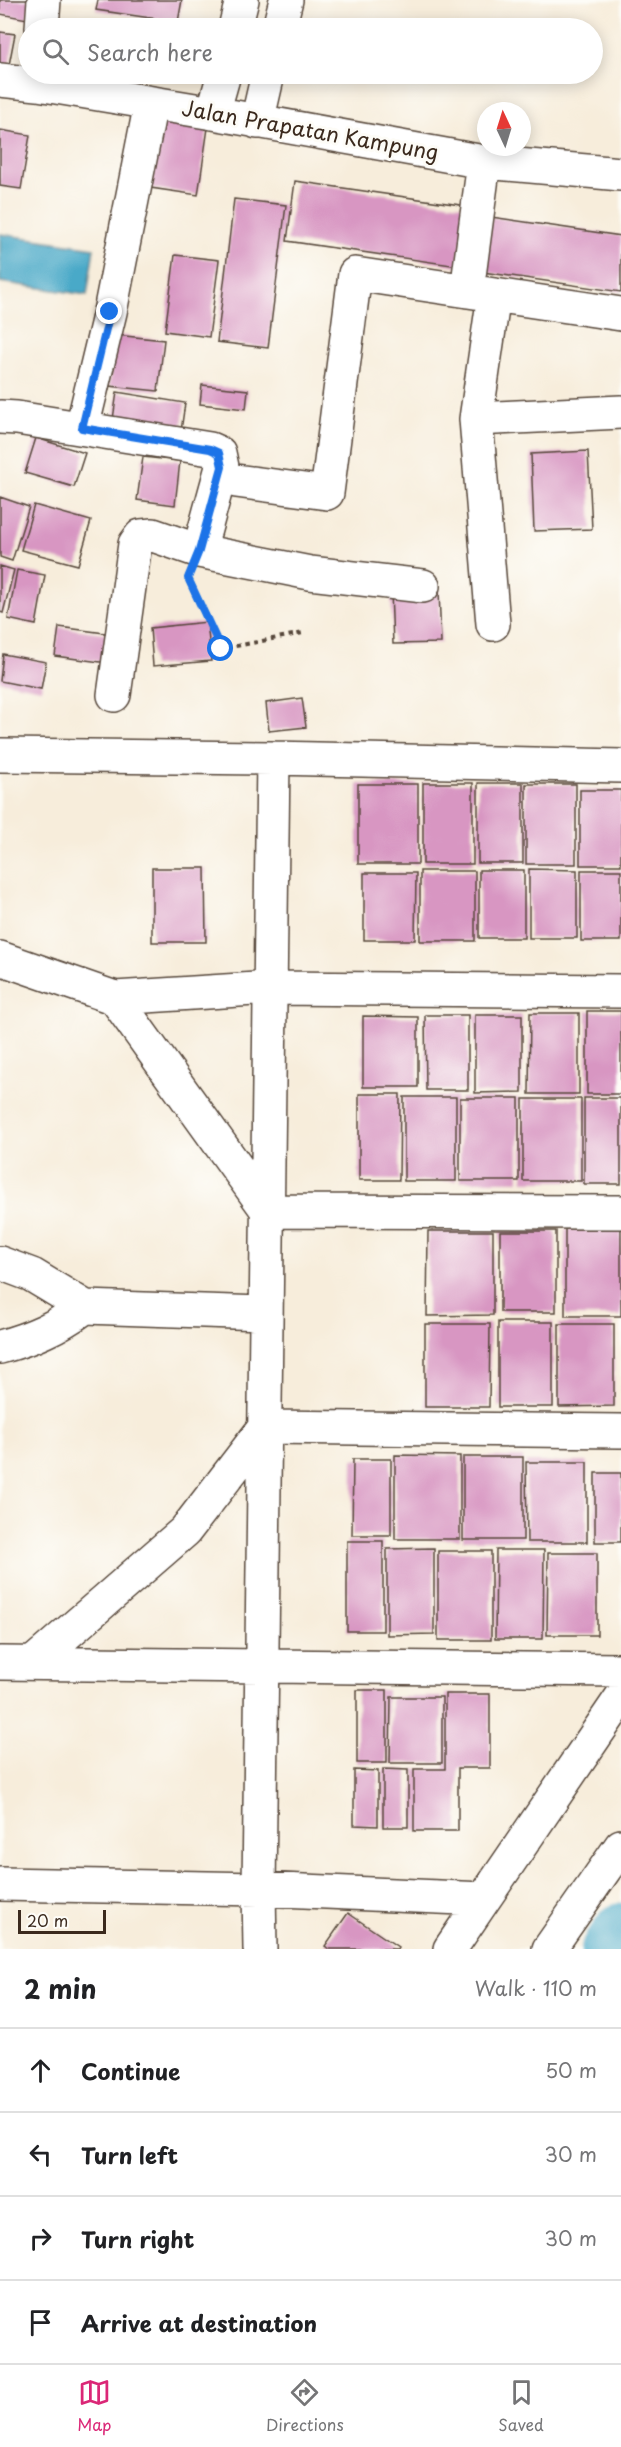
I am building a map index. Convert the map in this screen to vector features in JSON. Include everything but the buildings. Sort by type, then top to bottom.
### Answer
[{"type":"street","points":[[43,18],[45,0]]},
{"type":"street","points":[[238,18],[242,0]]},
{"type":"street","points":[[282,18],[286,0]]},
{"type":"street","name":"Jalan Prapatan Kampung","points":[[0,80],[18,80]]},
{"type":"street","name":"Jalan Prapatan Kampung","points":[[62,84],[152,103],[484,162],[621,174]]},
{"type":"street","points":[[213,113],[221,84]]},
{"type":"street","points":[[257,122],[266,84]]},
{"type":"street","points":[[82,428],[110,312],[152,103]]},
{"type":"street","points":[[484,162],[476,419],[493,624]]},
{"type":"street","points":[[236,481],[327,493],[355,274],[621,314]]},
{"type":"street","points":[[476,419],[621,412]]},
{"type":"street","points":[[0,417],[210,449],[219,453],[222,467],[199,551]]},
{"type":"street","points":[[114,695],[135,544],[141,536],[153,535],[199,551],[310,573],[423,586]]},
{"type":"street","points":[[0,755],[273,758],[621,766]]},
{"type":"street","points":[[260,1949],[258,1889],[273,758]]},
{"type":"street","points":[[0,958],[115,998],[271,988],[621,991]]},
{"type":"street","points":[[115,998],[267,1211]]},
{"type":"street","points":[[267,1211],[621,1212]]},
{"type":"street","points":[[0,1263],[32,1275],[85,1307],[266,1313]]},
{"type":"street","points":[[0,1347],[28,1340],[58,1326],[85,1307]]},
{"type":"street","points":[[265,1427],[621,1431]]},
{"type":"street","points":[[33,1663],[186,1531],[265,1427]]},
{"type":"street","points":[[0,1663],[621,1670]]},
{"type":"street","points":[[450,1949],[621,1698]]},
{"type":"street","points":[[549,1949],[621,1846]]},
{"type":"street","points":[[0,1884],[258,1889],[484,1899]]},
{"type":"path","points":[[199,551],[188,578],[221,649],[303,633]]},
{"type":"water","points":[[0,234],[94,248],[87,295],[0,282]]},
{"type":"waterway","points":[[608,1949],[621,1930]]},
{"type":"route","points":[[110,312],[82,428],[210,449],[219,453],[222,467],[199,551],[188,578],[221,649]]}]
